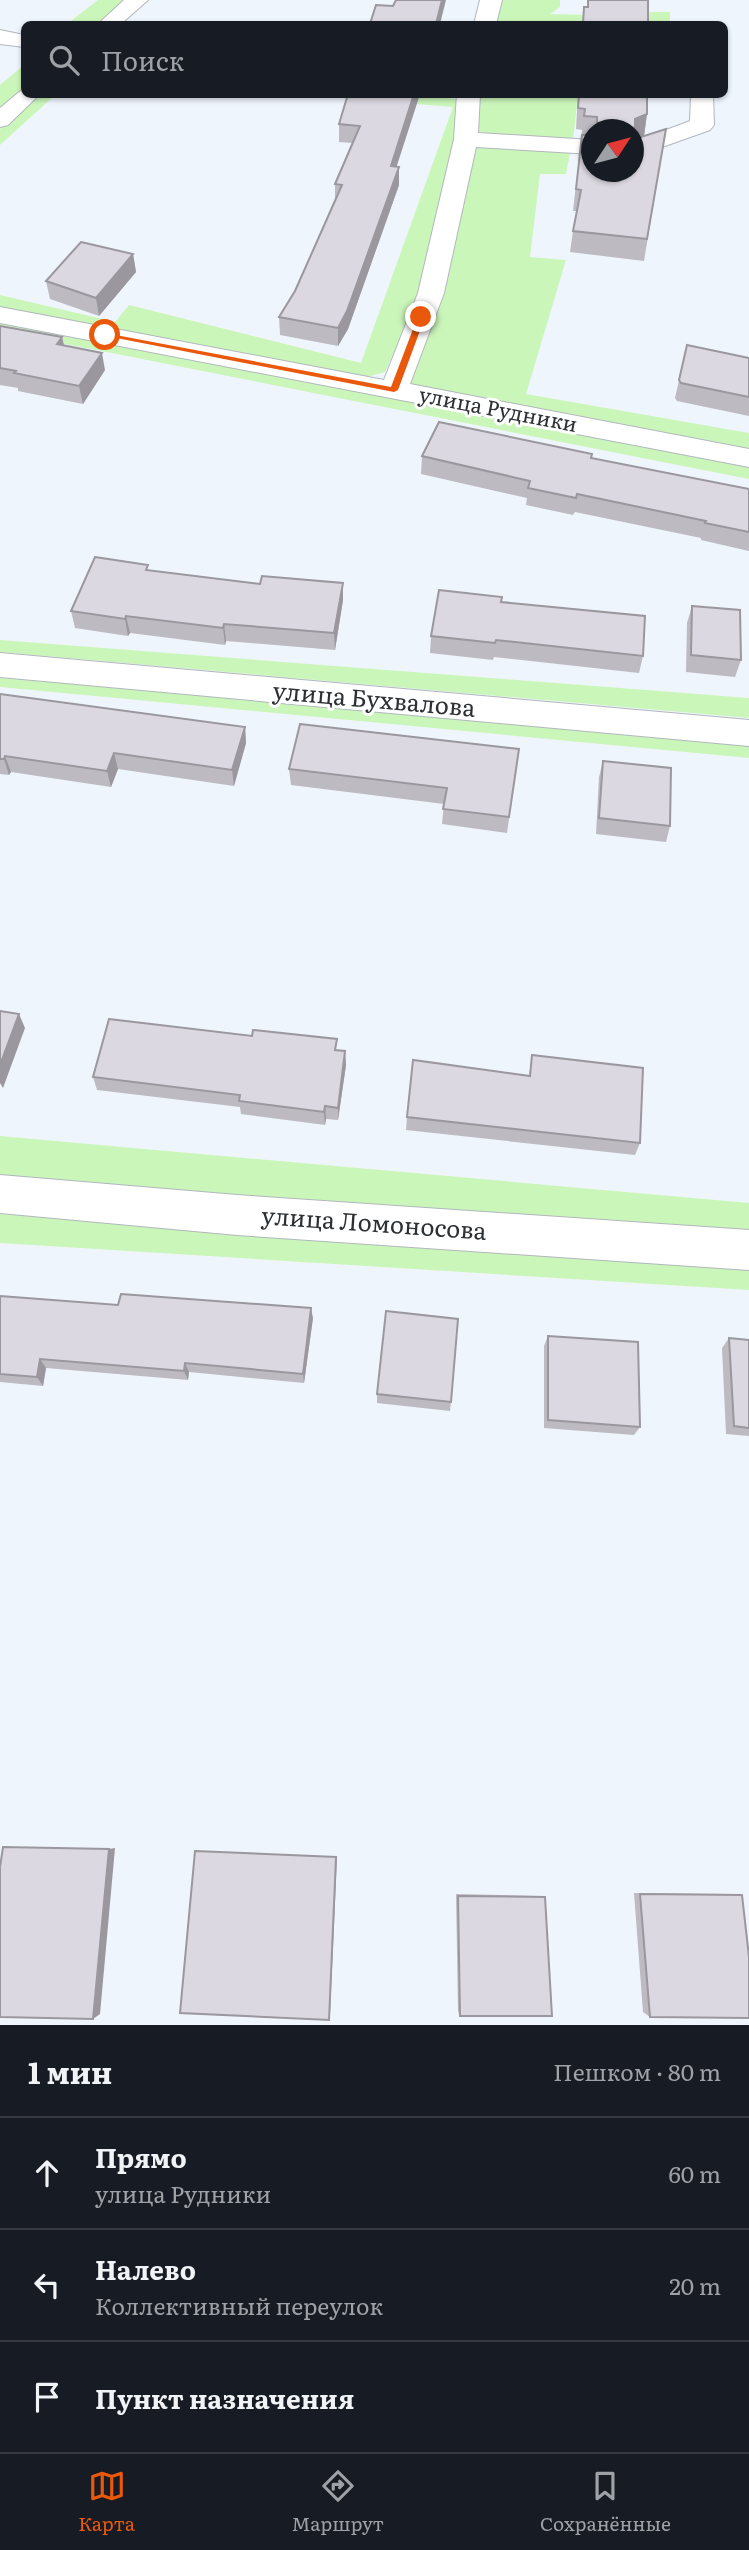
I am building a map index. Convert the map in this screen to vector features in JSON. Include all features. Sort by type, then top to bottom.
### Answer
[{"type":"street","points":[[112,21],[137,0]]},
{"type":"street","points":[[486,21],[491,0]]},
{"type":"street","points":[[0,37],[21,40]]},
{"type":"street","points":[[0,120],[25,98]]},
{"type":"street","points":[[394,390],[430,293],[466,139],[469,98]]},
{"type":"street","points":[[644,146],[702,125],[702,98]]},
{"type":"street","points":[[466,139],[581,146]]},
{"type":"street","name":"улица Рудники","points":[[0,315],[749,458]]},
{"type":"street","name":"улица Бухвалова","points":[[0,665],[749,733]]},
{"type":"street","name":"улица Ломоносова","points":[[0,1194],[251,1216],[749,1250]]},
{"type":"green space","points":[[98,0],[130,0],[105,21],[71,21]]},
{"type":"green space","points":[[495,0],[560,0],[560,7],[550,14],[639,16],[640,12],[670,12],[670,21],[491,21]]},
{"type":"green space","points":[[21,68],[21,95],[0,113],[0,85]]},
{"type":"green space","points":[[36,98],[52,98],[0,145],[0,129]]},
{"type":"green space","points":[[344,98],[458,99],[461,111],[421,293],[385,372],[367,377],[0,309],[0,295],[115,322],[129,305],[361,363],[453,107]]},
{"type":"green space","points":[[474,98],[578,98],[573,141],[477,132]]},
{"type":"green space","points":[[477,146],[570,153],[566,174],[540,174],[530,257],[566,260],[526,394],[749,433],[749,451],[409,386],[438,294]]},
{"type":"green space","points":[[0,321],[749,464],[749,479],[0,331]]},
{"type":"green space","points":[[0,640],[749,698],[749,718],[0,652]]},
{"type":"green space","points":[[0,676],[749,744],[749,758],[0,687]]},
{"type":"green space","points":[[0,1136],[749,1203],[749,1239],[0,1181]]},
{"type":"green space","points":[[0,1206],[749,1263],[749,1290],[0,1243]]},
{"type":"building","points":[[396,0],[442,0],[437,21],[371,21],[376,5],[393,6]]},
{"type":"building","points":[[588,0],[648,0],[648,21],[583,21],[584,7],[588,7]]},
{"type":"building","points":[[347,98],[413,98],[391,166],[399,167],[347,311],[338,328],[279,317],[295,291],[342,185],[335,184],[360,126],[339,124]]},
{"type":"building","points":[[579,98],[647,98],[647,114],[635,119],[597,119],[584,116],[585,109],[578,108]]},
{"type":"building","points":[[666,129],[647,239],[573,231],[581,190],[576,189],[581,144],[581,182],[644,182],[644,136]]},
{"type":"building","points":[[81,242],[133,254],[96,298],[46,281]]},
{"type":"building","points":[[0,326],[62,337],[57,344],[102,353],[79,386],[14,373],[16,371],[0,368]]},
{"type":"building","points":[[687,345],[749,358],[749,397],[681,383],[679,380]]},
{"type":"building","points":[[439,422],[592,454],[591,458],[749,489],[749,532],[577,494],[576,498],[528,488],[530,481],[422,456]]},
{"type":"building","points":[[95,557],[148,565],[146,570],[260,584],[262,576],[343,583],[334,633],[224,624],[223,628],[71,611]]},
{"type":"building","points":[[439,590],[502,597],[501,602],[645,616],[643,656],[496,640],[495,643],[431,636]]},
{"type":"building","points":[[692,606],[740,610],[741,660],[691,655]]},
{"type":"building","points":[[0,694],[245,727],[232,770],[114,753],[107,771],[5,756],[0,759]]},
{"type":"building","points":[[300,724],[519,749],[509,817],[443,809],[447,788],[289,769]]},
{"type":"building","points":[[603,761],[671,768],[670,826],[599,818]]},
{"type":"building","points":[[0,1011],[19,1014],[0,1065]]},
{"type":"building","points":[[109,1019],[252,1036],[253,1030],[337,1039],[335,1050],[345,1051],[338,1108],[325,1106],[324,1112],[239,1101],[240,1095],[93,1077]]},
{"type":"building","points":[[532,1055],[643,1068],[640,1143],[407,1117],[413,1060],[530,1076]]},
{"type":"building","points":[[121,1294],[311,1308],[303,1374],[185,1363],[184,1371],[40,1359],[37,1377],[0,1374],[0,1296],[118,1305]]},
{"type":"building","points":[[386,1311],[458,1319],[451,1402],[377,1394]]},
{"type":"building","points":[[548,1336],[638,1342],[640,1427],[548,1420]]},
{"type":"building","points":[[729,1338],[749,1340],[749,1428],[734,1426]]},
{"type":"building","points":[[3,1847],[109,1849],[93,2019],[0,2017],[0,1867]]},
{"type":"building","points":[[195,1851],[336,1857],[329,2020],[180,2013]]},
{"type":"building","points":[[640,1894],[742,1895],[749,1957],[749,2018],[650,2017]]},
{"type":"building","points":[[458,1896],[545,1897],[552,2016],[460,2016]]},
{"type":"route","points":[[105,335],[394,390],[421,317]]}]
